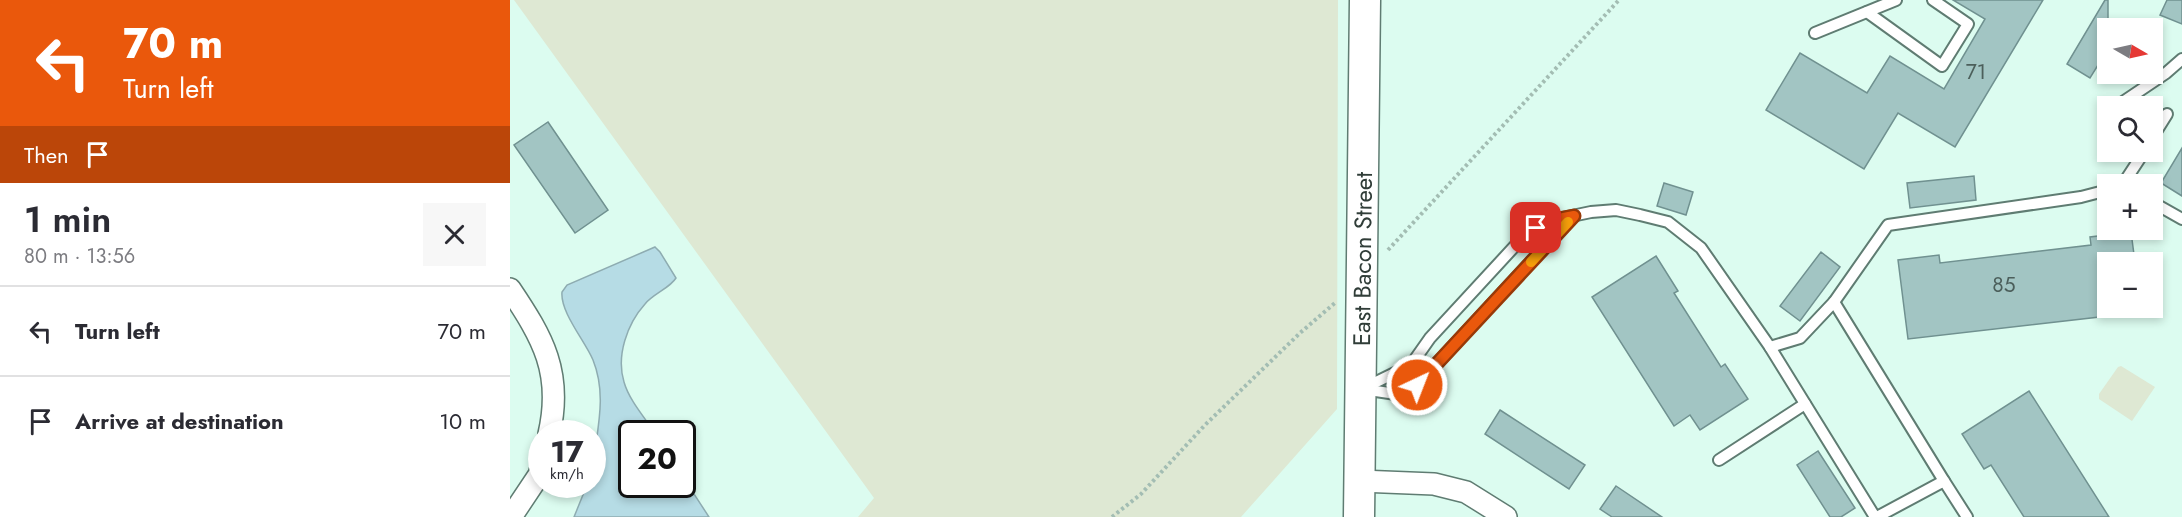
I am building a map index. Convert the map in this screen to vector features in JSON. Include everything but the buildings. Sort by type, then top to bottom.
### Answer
[{"type":"main road","name":"East Bacon Street","points":[[1359,517],[1365,0]]},
{"type":"street","points":[[510,289],[529,316],[551,362],[555,408],[552,420]]},
{"type":"street","points":[[1360,481],[1434,484],[1456,489],[1466,492],[1506,517]]},
{"type":"street","points":[[511,517],[528,491]]},
{"type":"lane","points":[[1815,33],[1896,0]]},
{"type":"lane","points":[[1867,12],[1942,66],[1968,24],[1934,0]]},
{"type":"lane","points":[[2132,96],[2182,59]]},
{"type":"lane","points":[[2163,120],[2167,114]]},
{"type":"lane","points":[[1770,347],[1800,338],[1834,302],[1888,225],[2097,193]]},
{"type":"lane","points":[[2163,208],[2182,218]]},
{"type":"lane","points":[[1361,389],[1411,365],[1430,338],[1525,235],[1548,221],[1591,212],[1616,210],[1668,222],[1701,248],[1770,347],[1876,517],[1944,481]]},
{"type":"lane","points":[[1361,389],[1396,394],[1417,385],[1574,216]]},
{"type":"lane","points":[[1834,302],[1967,517]]},
{"type":"lane","points":[[1719,460],[1805,404]]},
{"type":"path","points":[[1112,517],[1141,494],[1205,424],[1300,333],[1361,280],[1619,0]]},
{"type":"green space","points":[[514,0],[1338,0],[1337,409],[1241,517],[858,517],[874,498]]},
{"type":"green space","points":[[2121,366],[2155,387],[2132,421],[2099,399],[2099,394]]},
{"type":"water","points":[[655,247],[676,278],[648,300],[639,312],[628,331],[622,351],[622,372],[626,389],[646,420],[618,420],[618,498],[696,497],[709,517],[574,517],[582,498],[606,498],[606,420],[599,420],[600,391],[593,360],[562,300],[562,292],[567,285]]},
{"type":"slow traffic","points":[[1531,262],[1568,222]]},
{"type":"route","points":[[1417,385],[1574,216],[1548,221],[1536,228]]}]
